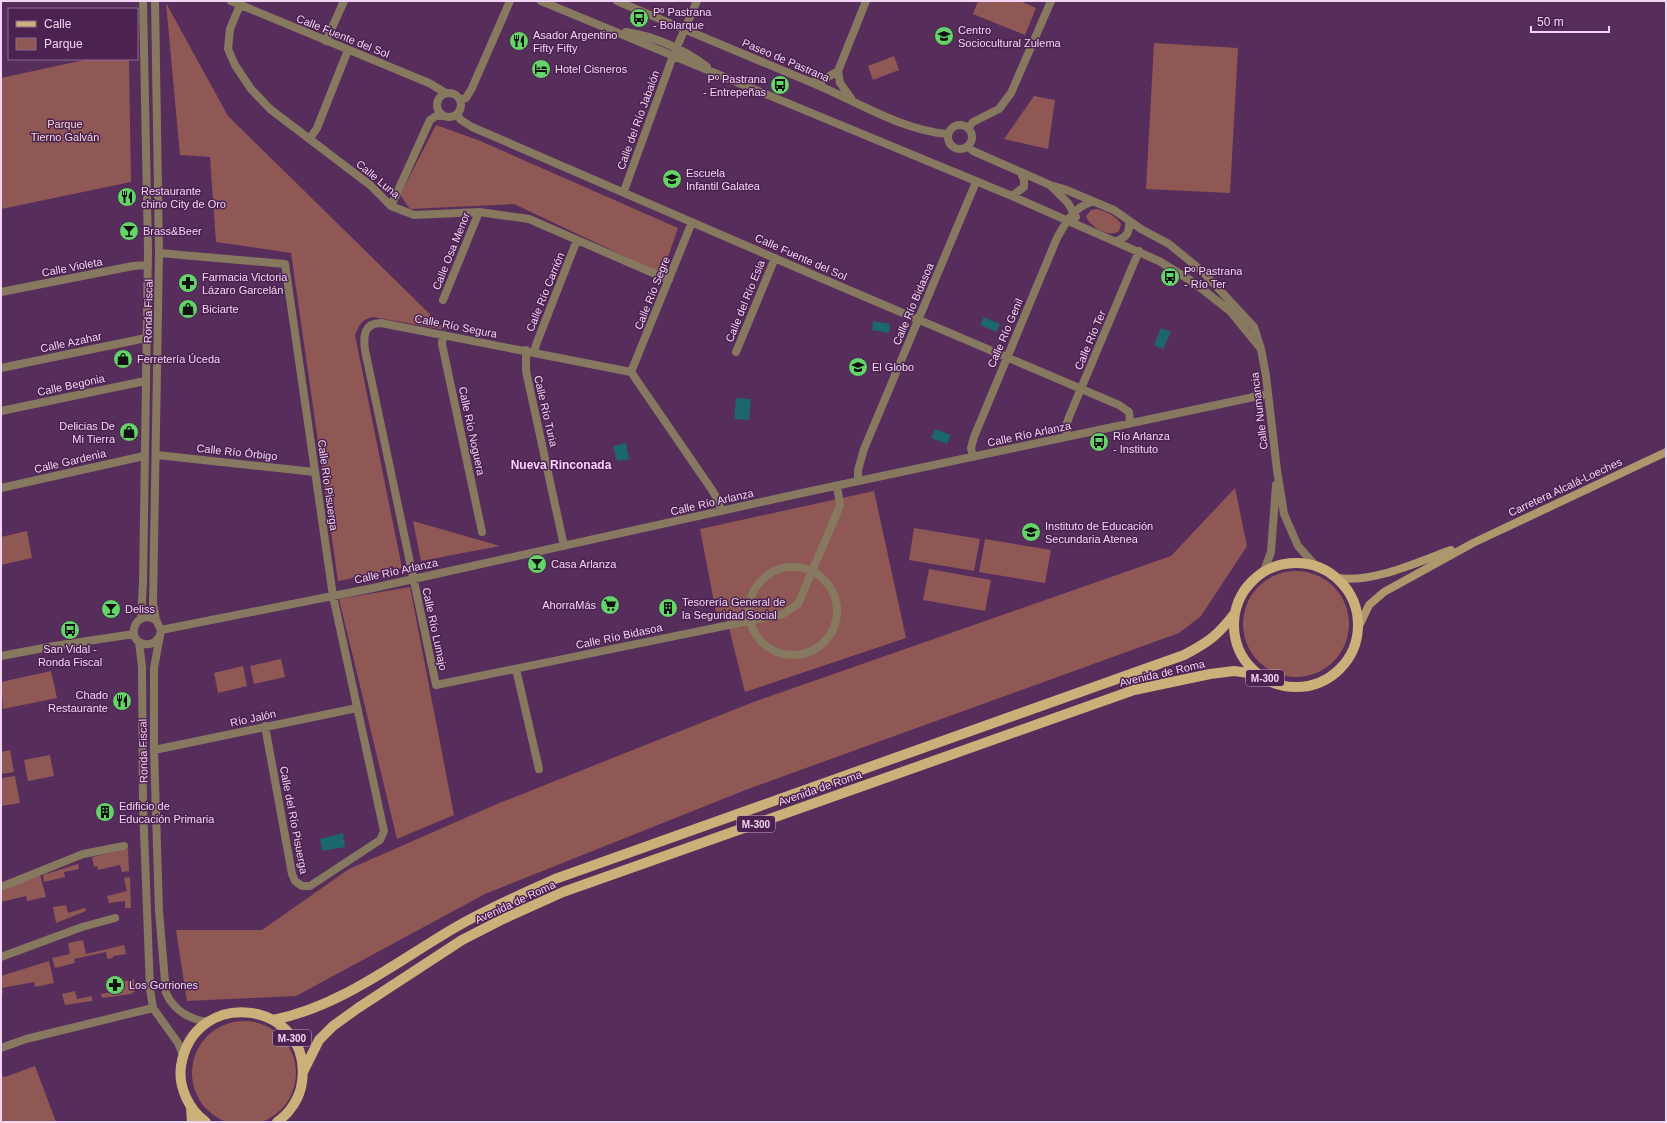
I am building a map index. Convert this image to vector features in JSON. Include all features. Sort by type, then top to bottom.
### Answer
[{"type":"main road","name":"Carretera Alcalá-Loeches","points":[[1359,626],[1369,605],[1384,592],[1473,543],[1666,452]]},
{"type":"main road","name":"Carretera Alcalá-Loeches","points":[[1338,578],[1352,580],[1380,575],[1473,543]]},
{"type":"main road","name":"M-300","points":[[1298,562],[1315,565],[1327,570],[1338,578],[1350,592],[1357,608],[1359,626],[1355,645],[1347,661],[1333,675],[1314,684],[1294,687],[1274,684],[1257,674],[1246,662],[1238,646],[1234,630],[1235,613],[1241,596],[1251,582],[1264,571],[1281,564],[1298,562]]},
{"type":"main road","name":"Avenida de Roma","points":[[273,1020],[296,1016],[326,1003],[362,984],[466,922],[555,879],[1184,654],[1209,642],[1223,629],[1235,613]]},
{"type":"main road","name":"Avenida de Roma","points":[[303,1072],[319,1040],[333,1026],[358,1008],[462,940],[501,920],[563,892],[1134,690],[1210,674],[1234,671],[1257,674]]},
{"type":"main road","name":"M-300","points":[[206,1122],[191,1107],[183,1091],[180,1073],[183,1055],[189,1042],[197,1031],[208,1022],[223,1014],[240,1011],[258,1013],[273,1020],[286,1030],[295,1042],[301,1056],[303,1072],[301,1088],[295,1104],[282,1120]]},
{"type":"main road","name":"M-300","points":[[191,1107],[192,1122]]},
{"type":"street","name":"Ronda Fiscal","points":[[143,1],[148,265],[144,456],[144,583],[141,619],[135,625],[134,634],[139,642],[142,667],[141,750],[150,989],[154,1008],[159,1018],[178,1043],[183,1055]]},
{"type":"street","name":"Ronda Fiscal","points":[[154,1],[160,253],[153,603],[156,620],[161,630],[158,638],[154,668],[154,750],[159,914],[166,993],[168,999],[184,1015],[193,1020],[208,1022]]},
{"type":"street","name":"Calle Fuente del Sol","points":[[231,1],[429,83],[446,93]]},
{"type":"street","points":[[326,41],[344,1]]},
{"type":"street","points":[[460,100],[466,98],[472,88],[510,1]]},
{"type":"street","points":[[541,1],[675,53],[716,74],[1012,196],[1140,252],[1176,270],[1212,295],[1230,311],[1261,349]]},
{"type":"street","name":"Paseo de Pastrana","points":[[617,1],[811,82],[895,120],[931,133],[948,134]]},
{"type":"street","name":"Calle del Río Jabalón","points":[[624,191],[675,53],[697,1]]},
{"type":"street","points":[[811,82],[823,80],[838,70],[866,1]]},
{"type":"street","points":[[968,128],[973,122],[998,109],[1011,93],[1051,1]]},
{"type":"street","name":"Calle Luna","points":[[240,5],[230,29],[228,49],[235,65],[251,89],[270,109],[370,185],[391,206],[414,215],[479,212],[529,219],[669,280]]},
{"type":"street","points":[[310,138],[317,128],[348,50]]},
{"type":"street","points":[[838,70],[842,88],[856,103]]},
{"type":"street","points":[[391,206],[430,120],[436,116],[450,118],[457,115],[461,108],[460,100],[454,94],[446,93],[438,101],[438,109],[442,116]]},
{"type":"street","name":"Calle Fuente del Sol","points":[[457,115],[461,120],[472,127],[624,191],[774,258],[1007,358],[1119,404],[1129,412],[1130,422]]},
{"type":"street","points":[[959,124],[968,128],[972,137],[968,146],[958,149],[953,148],[948,139],[948,134],[954,126],[959,124]]},
{"type":"street","points":[[968,146],[973,151],[1021,173],[1114,210],[1129,221],[1169,244],[1202,271],[1254,327],[1261,349]]},
{"type":"street","points":[[1012,196],[1024,188],[1024,180],[1021,173]]},
{"type":"street","name":"Calle Río Bidasoa","points":[[858,481],[858,470],[864,449],[976,182]]},
{"type":"street","points":[[1050,185],[1068,203],[1074,212],[1078,225]]},
{"type":"street","points":[[1066,220],[1079,207],[1092,202]]},
{"type":"street","name":"Calle Osa Menor","points":[[443,300],[479,212]]},
{"type":"street","name":"Calle Río Genil","points":[[973,457],[971,448],[974,437],[1057,238],[1066,220]]},
{"type":"street","points":[[1117,241],[1124,239],[1128,233],[1129,221]]},
{"type":"street","name":"Calle Río Segre","points":[[631,372],[692,222]]},
{"type":"street","name":"Calle Río Carrión","points":[[530,351],[537,342],[577,240]]},
{"type":"street","name":"Calle Río Ter","points":[[1067,437],[1066,426],[1140,252]]},
{"type":"street","name":"Calle Río Pisuerga","points":[[160,253],[285,264],[334,596],[384,831]]},
{"type":"street","name":"Calle del Río Esla","points":[[736,352],[774,258]]},
{"type":"street","name":"Calle Violeta","points":[[1,292],[132,266],[148,265]]},
{"type":"street","name":"Calle Río Segura","points":[[413,578],[365,350],[364,332],[368,326],[374,323],[381,323],[444,334],[631,372]]},
{"type":"street","name":"Calle Río Noguera","points":[[444,334],[442,344],[482,532]]},
{"type":"street","name":"Calle Azahar","points":[[1,368],[146,338]]},
{"type":"street","name":"Calle Numancia","points":[[1261,349],[1284,514],[1298,546],[1315,565]]},
{"type":"street","name":"Calle Río Turia","points":[[530,351],[526,371],[564,546]]},
{"type":"street","points":[[631,372],[712,490],[721,511]]},
{"type":"street","name":"Calle Begonia","points":[[1,410],[145,381]]},
{"type":"street","name":"Calle Río Arlanza","points":[[161,630],[334,596],[858,481],[1067,437],[1130,422],[1268,394]]},
{"type":"street","name":"Calle Río Órbigo","points":[[157,455],[315,472]]},
{"type":"street","name":"Calle Gardenia","points":[[1,488],[144,456]]},
{"type":"street","name":"Calle Numancia","points":[[1264,571],[1271,552],[1277,470]]},
{"type":"street","name":"Calle Río Bidasoa","points":[[436,685],[750,619],[783,614],[798,604],[840,505],[837,486]]},
{"type":"street","points":[[788,566],[812,571],[823,578],[834,595],[837,611],[834,627],[825,641],[812,651],[796,655],[780,654],[761,641],[750,619],[754,595],[758,585],[765,575],[776,569],[788,566]]},
{"type":"street","name":"Calle Río Lumajo","points":[[413,578],[436,685]]},
{"type":"street","points":[[141,619],[147,617],[156,620]]},
{"type":"street","points":[[1,656],[54,646],[134,634]]},
{"type":"street","points":[[139,642],[152,644],[158,638]]},
{"type":"street","points":[[516,668],[539,769]]},
{"type":"street","name":"Río Jalón","points":[[154,750],[357,708]]},
{"type":"street","name":"Calle del Río Pisuerga","points":[[265,726],[292,874],[295,881],[302,886],[310,886],[380,840],[384,831]]},
{"type":"street","points":[[1,887],[83,854],[124,846]]},
{"type":"street","points":[[147,914],[153,908],[159,914]]},
{"type":"street","points":[[1,957],[82,926],[115,918]]},
{"type":"street","points":[[1,1048],[26,1039],[154,1008]]},
{"type":"green space","points":[[978,1],[1020,1],[1036,8],[1025,35],[973,14]]},
{"type":"green space","points":[[166,3],[228,116],[446,330],[373,317],[366,319],[361,323],[355,335],[402,568],[338,581],[291,253],[216,242],[210,157],[180,155]]},
{"type":"green space","points":[[1154,43],[1238,48],[1230,193],[1146,189]]},
{"type":"green space","points":[[894,56],[899,70],[873,80],[868,66]]},
{"type":"green space","name":"Parque Tierno Galván","points":[[84,60],[129,60],[131,182],[1,209],[1,78]]},
{"type":"green space","points":[[1034,96],[1055,100],[1048,149],[1004,139]]},
{"type":"green space","points":[[436,125],[478,140],[678,228],[662,274],[514,204],[410,209],[400,195]]},
{"type":"green space","points":[[1096,209],[1107,212],[1116,218],[1121,224],[1119,231],[1115,233],[1105,232],[1091,224],[1086,216],[1091,210]]},
{"type":"green space","points":[[1235,488],[1247,546],[1201,616],[1179,633],[748,789],[485,894],[296,996],[187,1001],[176,930],[262,930],[349,869],[497,804],[756,701],[1171,556]]},
{"type":"green space","points":[[874,491],[906,638],[745,692],[726,616],[717,618],[700,529]]},
{"type":"green space","points":[[413,521],[500,546],[421,561]]},
{"type":"green space","points":[[914,528],[980,539],[974,571],[909,560]]},
{"type":"green space","points":[[27,531],[32,558],[1,565],[1,537]]},
{"type":"green space","points":[[985,539],[1051,550],[1045,583],[979,572]]},
{"type":"green space","points":[[929,569],[991,580],[985,611],[923,600]]},
{"type":"green space","points":[[1296,571],[1316,575],[1333,587],[1345,604],[1349,624],[1345,644],[1333,661],[1316,673],[1296,677],[1276,673],[1259,661],[1247,644],[1243,624],[1247,604],[1259,587],[1276,575]]},
{"type":"green space","points":[[410,587],[454,815],[397,839],[339,599]]},
{"type":"green space","points":[[281,659],[285,677],[254,684],[250,666]]},
{"type":"green space","points":[[243,666],[247,686],[218,693],[214,673]]},
{"type":"green space","points":[[51,671],[57,698],[3,709],[1,682]]},
{"type":"green space","points":[[10,750],[14,772],[1,774],[1,752]]},
{"type":"green space","points":[[50,755],[54,776],[28,781],[24,760]]},
{"type":"green space","points":[[15,776],[20,803],[1,806],[1,778]]},
{"type":"green space","points":[[128,849],[129,871],[122,872],[120,865],[98,870],[97,866],[94,867],[92,857]]},
{"type":"green space","points":[[78,864],[79,869],[64,872],[65,877],[44,882],[43,875]]},
{"type":"green space","points":[[40,875],[46,897],[27,901],[26,896],[1,902],[1,891]]},
{"type":"green space","points":[[130,877],[131,908],[125,908],[125,901],[109,903],[107,896],[127,891],[124,878]]},
{"type":"green space","points":[[66,905],[68,913],[85,908],[86,911],[56,923],[53,907]]},
{"type":"green space","points":[[83,940],[86,954],[124,945],[126,954],[113,956],[113,958],[107,959],[106,952],[74,959],[75,963],[55,968],[52,958],[70,954],[68,943]]},
{"type":"green space","points":[[49,961],[54,983],[35,987],[34,982],[2,988],[3,993],[1,994],[1,976]]},
{"type":"green space","points":[[134,979],[135,991],[131,994],[102,998],[101,994],[117,991],[116,983]]},
{"type":"green space","points":[[75,991],[77,999],[92,996],[92,1001],[65,1005],[62,994]]},
{"type":"green space","points":[[234,1022],[254,1022],[273,1029],[288,1044],[295,1063],[295,1083],[288,1102],[273,1117],[254,1124],[234,1124],[215,1117],[200,1102],[193,1083],[193,1063],[200,1044],[215,1029]]},
{"type":"green space","points":[[35,1066],[56,1122],[1,1122],[1,1076],[5,1077]]},
{"type":"shaded area","points":[[984,317],[1000,324],[997,332],[980,325]]},
{"type":"shaded area","points":[[873,321],[890,324],[889,333],[872,330]]},
{"type":"shaded area","points":[[1161,328],[1171,332],[1163,349],[1154,345]]},
{"type":"shaded area","points":[[736,398],[751,399],[749,420],[734,419]]},
{"type":"shaded area","points":[[935,429],[951,435],[947,444],[931,438]]},
{"type":"shaded area","points":[[626,443],[629,459],[617,461],[613,446]]},
{"type":"shaded area","points":[[343,833],[345,847],[322,851],[320,839]]},
{"type":"place","name":"Pº Pastrana - Bolarque","points":[[639,18]]},
{"type":"place","name":"Centro Sociocultural Zulema","points":[[944,36]]},
{"type":"place","name":"Asador Argentino Fifty Fifty","points":[[519,41]]},
{"type":"place","name":"Hotel Cisneros","points":[[541,69]]},
{"type":"place","name":"Pº Pastrana - Entrepeñas","points":[[780,85]]},
{"type":"place","name":"Escuela Infantil Galatea","points":[[672,179]]},
{"type":"place","name":"Restaurante chino City de Oro","points":[[127,197]]},
{"type":"place","name":"Brass&Beer","points":[[129,231]]},
{"type":"place","name":"Pº Pastrana - Río Ter","points":[[1170,277]]},
{"type":"place","name":"Farmacia Victoria Lázaro Garcelán","points":[[188,283]]},
{"type":"place","name":"Biciarte","points":[[188,309]]},
{"type":"place","name":"Ferretería Úceda","points":[[123,359]]},
{"type":"place","name":"El Globo","points":[[858,367]]},
{"type":"place","name":"Delicias De Mi Tierra","points":[[129,432]]},
{"type":"place","name":"Río Arlanza - Instituto","points":[[1099,442]]},
{"type":"place","name":"Instituto de Educación Secundaria Atenea","points":[[1031,532]]},
{"type":"place","name":"Casa Arlanza","points":[[537,564]]},
{"type":"place","name":"AhorraMás","points":[[610,605]]},
{"type":"place","name":"Tesorería General de la Seguridad Social","points":[[668,608]]},
{"type":"place","name":"Deliss","points":[[111,609]]},
{"type":"place","name":"San Vidal - Ronda Fiscal","points":[[70,630]]},
{"type":"place","name":"Chado Restaurante","points":[[122,701]]},
{"type":"place","name":"Edificio de Educación Primaria","points":[[105,812]]},
{"type":"place","name":"Los Gorriones","points":[[115,985]]},
{"type":"district","name":"Nueva Rinconada","points":[[561,465]]}]
